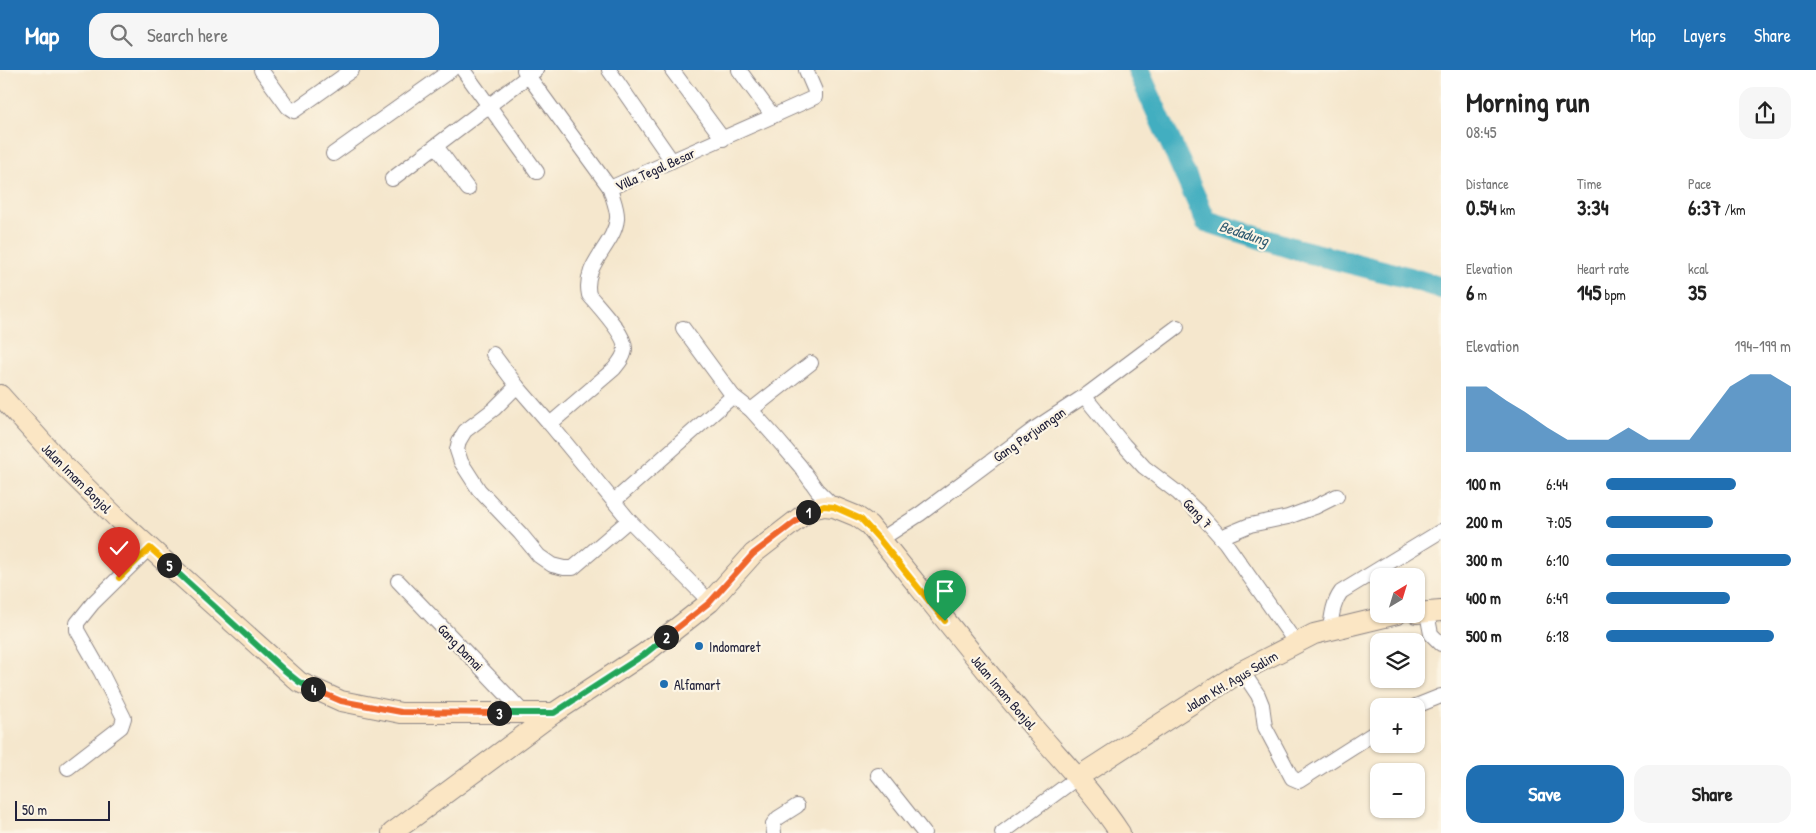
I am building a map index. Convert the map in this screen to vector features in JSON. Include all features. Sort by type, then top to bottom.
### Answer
[{"type":"street","points":[[261,70],[288,108],[294,110],[352,70]]},
{"type":"street","points":[[334,154],[451,70]]},
{"type":"street","points":[[462,70],[537,172]]},
{"type":"street","points":[[609,70],[672,161]]},
{"type":"street","points":[[672,70],[723,139]]},
{"type":"street","points":[[740,70],[773,116]]},
{"type":"street","name":"Villa Tegal Besar","points":[[550,424],[614,369],[622,358],[625,347],[622,337],[589,295],[588,289],[590,272],[615,227],[617,216],[610,188],[815,97],[815,91],[806,70]]},
{"type":"street","points":[[392,179],[489,106],[529,72],[610,188]]},
{"type":"street","points":[[436,146],[468,189]]},
{"type":"street","name":"Gang Perjuangan","points":[[880,540],[920,514],[1034,429],[1084,396],[1177,327]]},
{"type":"street","points":[[683,328],[733,396],[751,410],[800,466],[817,490],[834,507]]},
{"type":"street","points":[[493,354],[517,386],[629,520],[710,602]]},
{"type":"street","points":[[751,410],[811,363]]},
{"type":"street","points":[[517,386],[494,409],[466,431],[457,450],[461,462],[479,490],[539,556],[552,565],[564,568],[573,568],[629,520]]},
{"type":"street","name":"Jalan Imam Bonjol","points":[[0,395],[62,464],[150,548],[284,670],[311,689],[341,701],[401,712],[554,713]]},
{"type":"street","points":[[614,501],[733,396]]},
{"type":"street","name":"Gang 7","points":[[1084,396],[1139,461],[1185,499],[1221,537],[1296,643]]},
{"type":"street","points":[[1221,537],[1250,525],[1288,517],[1337,496]]},
{"type":"street","points":[[392,833],[554,713],[645,654],[710,602],[753,554],[811,509],[824,506],[834,507]]},
{"type":"street","name":"Jalan Imam Bonjol","points":[[834,507],[861,519],[880,540],[1034,729],[1078,777],[1120,833]]},
{"type":"street","points":[[1330,629],[1333,608],[1341,592],[1441,531]]},
{"type":"street","points":[[68,768],[121,727],[124,718],[77,630],[77,623],[93,603],[150,548]]},
{"type":"street","name":"Gang Damai","points":[[398,581],[524,713]]},
{"type":"street","points":[[1428,612],[1431,634],[1441,644]]},
{"type":"street","name":"Jalan KH. Agus Salim","points":[[1078,777],[1242,671],[1314,634],[1370,620]]},
{"type":"street","points":[[1242,671],[1258,695],[1262,705],[1265,727],[1292,778],[1296,781],[1299,781],[1370,736]]},
{"type":"street","points":[[1425,702],[1441,696]]},
{"type":"street","points":[[878,774],[924,833]]},
{"type":"street","points":[[1002,833],[1078,777]]},
{"type":"street","points":[[774,833],[773,824],[778,818],[797,806]]},
{"type":"waterway","name":"Bedadung","points":[[1138,70],[1206,221],[1295,249],[1410,278],[1441,288]]},
{"type":"place","name":"Indomaret","points":[[699,646]]},
{"type":"place","name":"Alfamart","points":[[664,684]]},
{"type":"route","points":[[119,578],[150,548],[299,682],[341,701],[401,712],[554,713],[645,654],[710,602],[753,554],[811,509],[824,506],[846,511],[864,521],[945,621]]}]
